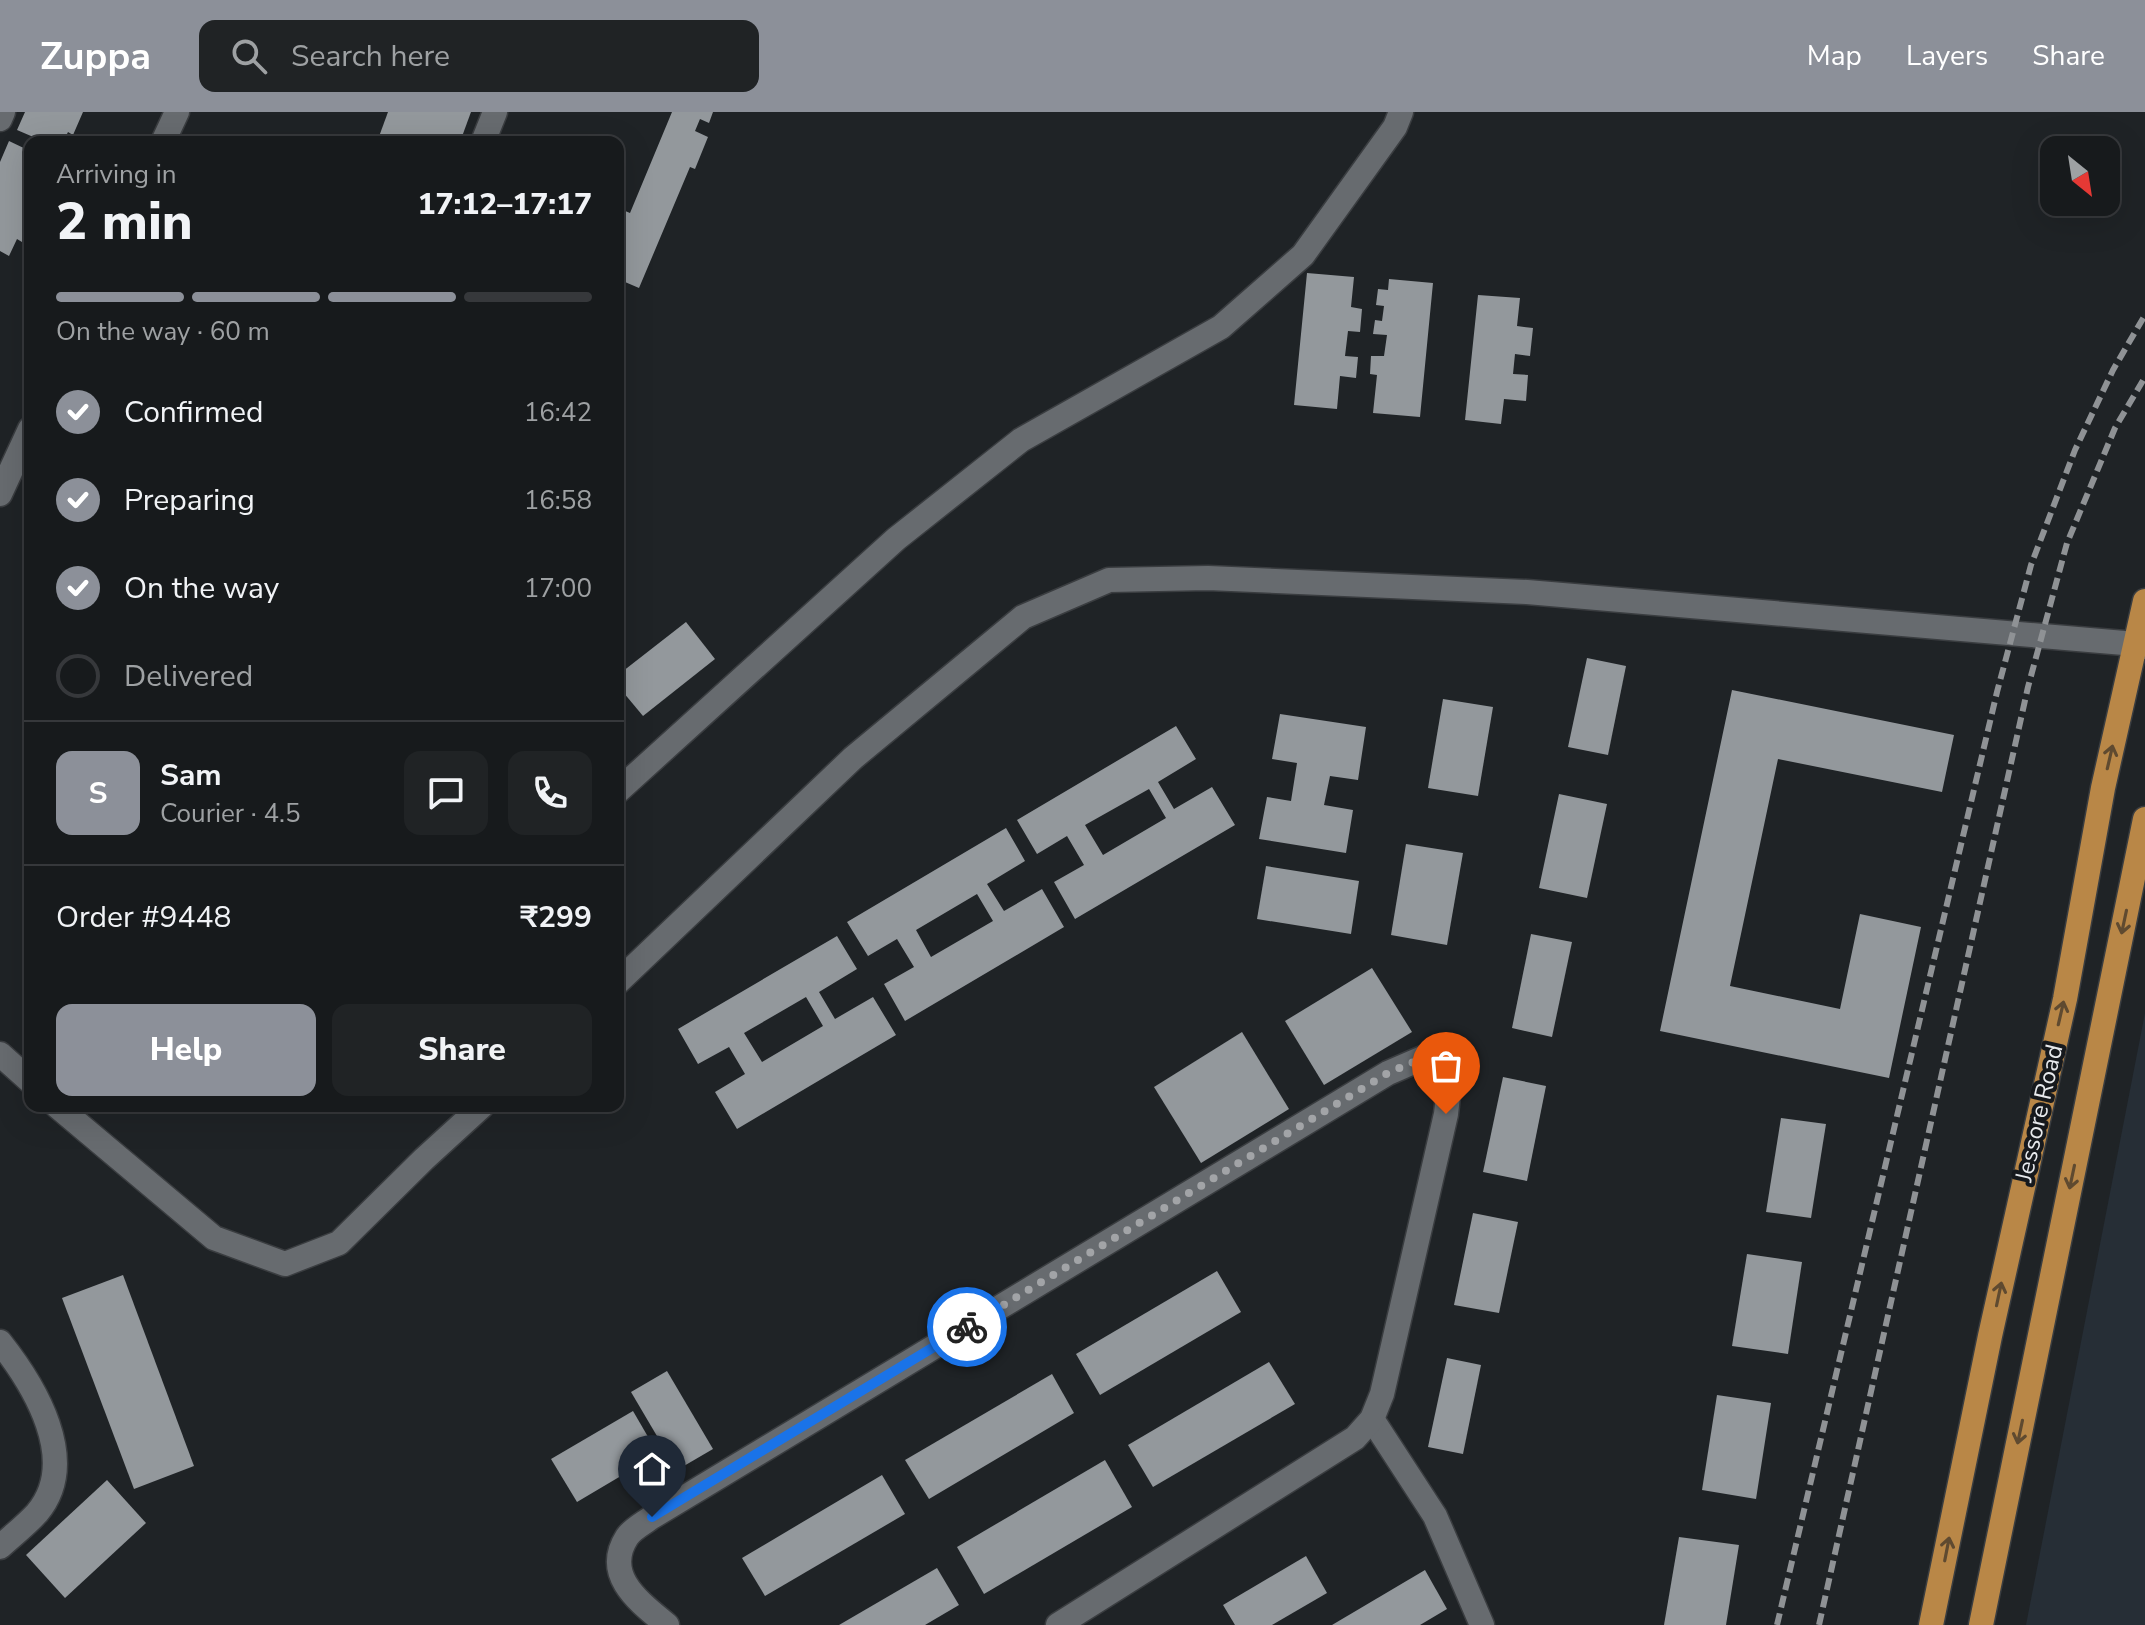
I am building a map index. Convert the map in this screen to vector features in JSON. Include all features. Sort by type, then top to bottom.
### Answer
[{"type":"main road","name":"Jessore Road","points":[[1931,1625],[1990,1336],[2065,999],[2103,788],[2140,645],[2145,601]]},
{"type":"main road","name":"Jessore Road","points":[[1981,1625],[2145,819]]},
{"type":"street","points":[[0,119],[3,112]]},
{"type":"street","points":[[166,136],[177,112]]},
{"type":"street","points":[[485,136],[495,112]]},
{"type":"street","points":[[624,783],[896,539],[1021,440],[1221,327],[1233,317],[1303,255],[1395,127],[1401,112]]},
{"type":"street","points":[[0,494],[24,442]]},
{"type":"street","points":[[624,976],[853,758],[1023,617],[1109,580],[1208,578],[1527,592],[2140,645]]},
{"type":"street","points":[[0,1054],[24,1076]]},
{"type":"street","points":[[667,1625],[631,1593],[620,1575],[619,1556],[628,1536],[652,1517],[1388,1073],[1425,1057],[1440,1065],[1449,1081],[1446,1114],[1382,1394],[1372,1419],[1355,1438],[1058,1625]]},
{"type":"street","points":[[64,1112],[214,1238],[285,1264],[339,1243],[475,1112]]},
{"type":"street","points":[[0,1342],[19,1366],[38,1399],[51,1432],[54,1458],[52,1488],[38,1512],[0,1547]]},
{"type":"street","points":[[1372,1419],[1435,1516],[1482,1625]]},
{"type":"shaded area","points":[[2145,1013],[2145,1625],[2026,1625]]},
{"type":"building","points":[[25,112],[83,112],[73,135],[68,132],[66,136],[31,136],[17,130]]},
{"type":"building","points":[[388,112],[471,112],[462,136],[379,136]]},
{"type":"building","points":[[672,112],[713,112],[709,123],[700,119],[695,131],[708,137],[695,169],[690,167],[639,288],[624,282],[624,210],[630,213]]},
{"type":"building","points":[[9,141],[24,148],[24,238],[22,242],[17,239],[9,256],[0,251],[0,162]]},
{"type":"building","points":[[1307,273],[1354,277],[1351,307],[1362,309],[1360,332],[1348,331],[1345,356],[1358,357],[1356,378],[1340,376],[1337,409],[1294,405]]},
{"type":"building","points":[[1389,279],[1433,283],[1420,417],[1373,413],[1377,375],[1370,374],[1371,356],[1384,356],[1387,335],[1373,334],[1375,320],[1382,321],[1384,306],[1376,305],[1378,289],[1388,290]]},
{"type":"building","points":[[1478,295],[1520,298],[1517,326],[1533,328],[1530,356],[1515,354],[1513,374],[1528,375],[1526,401],[1504,399],[1501,424],[1465,420]]},
{"type":"building","points":[[686,622],[715,659],[643,716],[624,693],[624,670]]},
{"type":"building","points":[[1587,658],[1626,666],[1608,755],[1568,747]]},
{"type":"building","points":[[1732,690],[1954,735],[1942,792],[1778,759],[1730,986],[1840,1009],[1860,914],[1921,927],[1889,1078],[1660,1031]]},
{"type":"building","points":[[1443,699],[1493,707],[1478,796],[1428,788]]},
{"type":"building","points":[[1280,714],[1366,727],[1358,780],[1330,776],[1324,805],[1353,810],[1346,853],[1259,839],[1267,797],[1291,801],[1297,763],[1272,759]]},
{"type":"building","points":[[1176,726],[1196,759],[1158,782],[1174,809],[1212,787],[1235,825],[1075,919],[1054,882],[1084,865],[1067,836],[1037,854],[1017,820]],"holes":[[[1149,789],[1166,818],[1103,855],[1085,825]]]},
{"type":"building","points":[[1559,794],[1607,804],[1587,898],[1539,888]]},
{"type":"building","points":[[1006,828],[1025,861],[987,884],[1004,911],[1042,889],[1064,927],[905,1021],[884,984],[914,967],[897,939],[868,956],[847,922]],"holes":[[[977,894],[993,921],[931,957],[916,930]]]},
{"type":"building","points":[[1406,844],[1463,853],[1447,945],[1391,935]]},
{"type":"building","points":[[1266,866],[1359,881],[1351,934],[1257,919]]},
{"type":"building","points":[[1531,934],[1572,942],[1552,1037],[1512,1028]]},
{"type":"building","points":[[837,936],[857,969],[819,992],[835,1019],[873,997],[896,1035],[737,1129],[715,1092],[745,1074],[729,1047],[698,1064],[678,1029]],"holes":[[[806,997],[823,1026],[762,1062],[744,1033]]]},
{"type":"building","points":[[1372,968],[1412,1032],[1324,1085],[1285,1021]]},
{"type":"building","points":[[1242,1032],[1289,1109],[1201,1163],[1154,1087]]},
{"type":"building","points":[[1503,1077],[1546,1086],[1527,1181],[1483,1172]]},
{"type":"building","points":[[1781,1118],[1826,1124],[1811,1218],[1766,1212]]},
{"type":"building","points":[[1473,1213],[1518,1222],[1499,1313],[1454,1305]]},
{"type":"building","points":[[1747,1254],[1802,1262],[1788,1354],[1732,1346]]},
{"type":"building","points":[[1217,1271],[1241,1312],[1100,1395],[1076,1354]]},
{"type":"building","points":[[123,1275],[194,1466],[134,1489],[62,1298]]},
{"type":"building","points":[[1447,1358],[1481,1365],[1463,1454],[1428,1447]]},
{"type":"building","points":[[1269,1362],[1295,1404],[1153,1487],[1128,1445]]},
{"type":"building","points":[[667,1371],[713,1449],[677,1470],[631,1392]]},
{"type":"building","points":[[1052,1374],[1074,1413],[929,1499],[905,1460]]},
{"type":"building","points":[[1717,1395],[1771,1403],[1756,1499],[1702,1490]]},
{"type":"building","points":[[633,1411],[658,1454],[577,1502],[551,1459]]},
{"type":"building","points":[[1105,1460],[1132,1507],[984,1594],[957,1547]]},
{"type":"building","points":[[882,1475],[905,1514],[765,1596],[742,1558]]},
{"type":"building","points":[[107,1480],[146,1523],[65,1598],[26,1555]]},
{"type":"building","points":[[1679,1537],[1739,1545],[1726,1625],[1664,1625]]},
{"type":"building","points":[[1306,1556],[1327,1593],[1272,1625],[1235,1625],[1223,1605]]},
{"type":"building","points":[[937,1568],[959,1605],[925,1625],[839,1625]]},
{"type":"building","points":[[1425,1570],[1447,1609],[1420,1625],[1332,1625]]},
{"type":"railway","points":[[1777,1625],[1997,692],[2031,565],[2075,450],[2113,370],[2145,315]]},
{"type":"railway","points":[[1819,1625],[2028,687],[2067,543],[2115,428],[2145,377]]},
{"type":"way so far","points":[[967,1327],[1388,1073],[1425,1057],[1440,1065],[1449,1081],[1446,1114]]},
{"type":"route","points":[[652,1517],[967,1327]]}]
